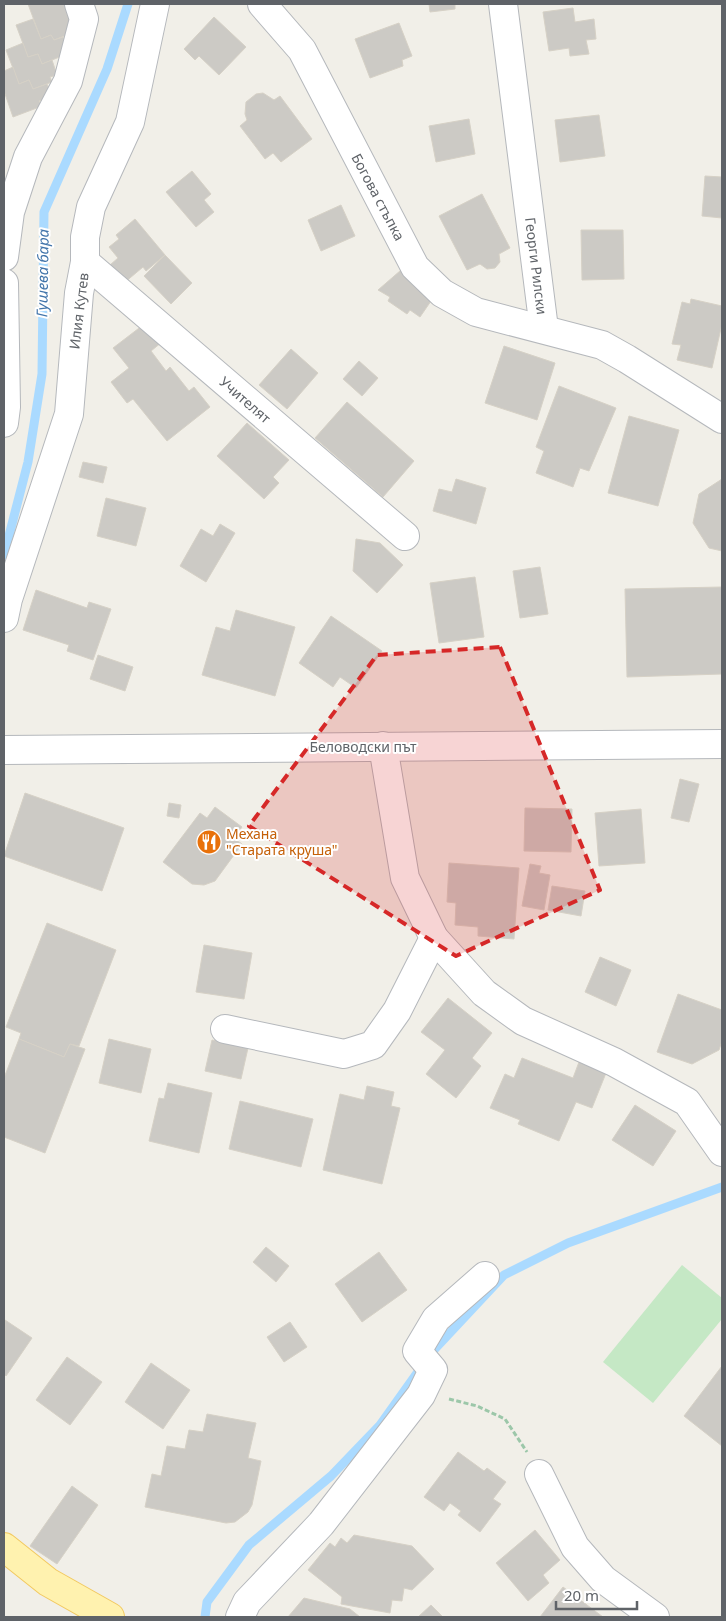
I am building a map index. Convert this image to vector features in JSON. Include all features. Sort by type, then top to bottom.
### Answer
[{"type":"main road","points":[[4,1547],[48,1582],[110,1617]]},
{"type":"street","points":[[4,256],[10,212],[28,157],[68,81],[84,19],[79,4]]},
{"type":"street","name":"Илия Кутев","points":[[4,618],[8,599],[69,414],[79,293],[85,262],[85,237],[91,207],[130,122],[155,4]]},
{"type":"street","name":"Богова стъпка","points":[[262,4],[302,50],[415,267],[442,293],[476,312],[544,329]]},
{"type":"street","name":"Георги Рилски","points":[[503,4],[544,329],[602,345],[722,419]]},
{"type":"street","name":"Учителят","points":[[85,262],[405,536]]},
{"type":"street","points":[[4,283],[6,407],[4,423]]},
{"type":"street","name":"Беловодски път","points":[[4,750],[722,744]]},
{"type":"street","points":[[383,746],[406,878],[434,938],[484,994],[523,1021],[614,1062],[687,1102],[722,1152]]},
{"type":"street","points":[[225,1030],[344,1054],[373,1045],[397,1010],[434,938]]},
{"type":"street","points":[[240,1617],[247,1602],[321,1524],[421,1395],[425,1360],[436,1318],[486,1276]]},
{"type":"street","points":[[539,1474],[575,1547],[603,1579],[655,1617]]},
{"type":"path","points":[[421,1395],[448,1398],[477,1406],[505,1419],[539,1474]]},
{"type":"highlighted area","points":[[500,647],[600,890],[456,956],[249,826],[377,655]]},
{"type":"green space","points":[[682,1265],[722,1298],[722,1319],[653,1403],[603,1362]]},
{"type":"building","points":[[28,4],[68,4],[72,33],[54,40],[51,35],[41,39]]},
{"type":"building","points":[[429,4],[455,4],[455,9],[430,12]]},
{"type":"building","points":[[573,8],[575,22],[594,19],[596,39],[586,40],[589,54],[570,56],[569,48],[549,51],[543,12]]},
{"type":"building","points":[[214,17],[246,47],[219,75],[199,56],[195,60],[184,49]]},
{"type":"building","points":[[33,19],[41,39],[51,35],[54,40],[63,37],[67,49],[60,52],[62,56],[42,64],[38,54],[28,57],[16,25]]},
{"type":"building","points":[[399,23],[412,56],[402,60],[403,66],[370,78],[355,39]]},
{"type":"building","points":[[23,43],[28,57],[38,54],[42,64],[52,60],[57,75],[50,77],[52,82],[33,89],[29,80],[19,84],[6,50]]},
{"type":"building","points":[[13,67],[19,84],[29,80],[33,89],[47,84],[52,96],[39,101],[42,106],[13,117],[4,91],[4,71]]},
{"type":"building","points":[[263,93],[274,100],[280,96],[312,139],[281,162],[273,153],[265,159],[240,126],[247,120],[245,114],[246,102],[256,94]]},
{"type":"building","points":[[599,115],[605,156],[560,162],[555,120]]},
{"type":"building","points":[[469,119],[475,154],[436,162],[429,126]]},
{"type":"building","points":[[192,171],[211,194],[204,200],[214,212],[196,227],[166,192]]},
{"type":"building","points":[[705,176],[722,177],[722,218],[702,216]]},
{"type":"building","points":[[482,194],[510,248],[499,254],[500,262],[495,268],[487,269],[480,264],[467,270],[439,216]]},
{"type":"building","points":[[341,205],[355,236],[321,251],[308,220]]},
{"type":"building","points":[[135,219],[165,255],[146,271],[143,267],[124,283],[110,265],[118,258],[109,247],[119,239],[116,235]]},
{"type":"building","points":[[581,230],[623,230],[624,279],[582,280]]},
{"type":"building","points":[[165,255],[192,283],[171,304],[144,276]]},
{"type":"building","points":[[408,264],[431,301],[420,317],[410,310],[407,314],[388,301],[390,297],[378,290]]},
{"type":"building","points":[[691,299],[722,306],[722,324],[712,368],[677,360],[681,345],[672,344],[682,302],[690,304]]},
{"type":"building","points":[[147,322],[162,342],[151,351],[166,371],[170,367],[189,391],[194,387],[210,407],[167,441],[133,399],[127,403],[111,382],[129,368],[113,348]]},
{"type":"building","points":[[504,346],[555,363],[537,420],[485,403]]},
{"type":"building","points":[[291,349],[318,373],[287,409],[259,385]]},
{"type":"building","points":[[359,361],[378,378],[362,396],[343,379]]},
{"type":"building","points":[[559,386],[616,408],[589,471],[580,468],[573,487],[536,473],[544,451],[536,447]]},
{"type":"building","points":[[347,402],[414,461],[383,497],[315,438]]},
{"type":"building","points":[[629,416],[679,430],[658,506],[608,493]]},
{"type":"building","points":[[247,423],[289,460],[273,477],[279,483],[264,499],[217,456]]},
{"type":"building","points":[[83,462],[107,467],[103,483],[79,477]]},
{"type":"building","points":[[456,479],[486,488],[476,524],[433,511],[439,489],[452,492]]},
{"type":"building","points":[[722,479],[722,551],[709,548],[693,523],[699,494]]},
{"type":"building","points":[[106,498],[146,508],[136,546],[97,536]]},
{"type":"building","points":[[220,524],[235,533],[206,582],[180,566],[201,529],[213,536]]},
{"type":"building","points":[[356,539],[380,543],[403,565],[377,593],[353,571]]},
{"type":"building","points":[[540,567],[548,614],[520,618],[513,571]]},
{"type":"building","points":[[475,577],[484,637],[439,643],[430,583]]},
{"type":"building","points":[[722,587],[722,674],[627,677],[625,589]]},
{"type":"building","points":[[36,590],[87,608],[89,602],[111,609],[93,660],[67,651],[69,645],[23,630]]},
{"type":"building","points":[[236,610],[295,627],[275,696],[202,675],[216,627],[230,631]]},
{"type":"building","points":[[331,616],[382,651],[356,688],[340,677],[333,687],[299,663]]},
{"type":"building","points":[[98,655],[133,667],[125,691],[90,679]]},
{"type":"building","points":[[680,779],[699,784],[689,822],[671,818]]},
{"type":"building","points":[[25,793],[124,828],[102,891],[4,856]]},
{"type":"building","points":[[169,803],[181,805],[179,818],[167,816]]},
{"type":"building","points":[[215,807],[242,827],[234,838],[242,844],[215,881],[204,885],[192,884],[163,862],[200,813],[207,818]]},
{"type":"building","points":[[525,808],[572,809],[571,852],[524,851]]},
{"type":"building","points":[[641,809],[645,863],[599,866],[595,813]]},
{"type":"building","points":[[449,863],[519,868],[514,939],[478,936],[478,927],[455,925],[456,903],[447,902]]},
{"type":"building","points":[[530,864],[541,866],[539,873],[550,875],[544,910],[522,906]]},
{"type":"building","points":[[552,886],[585,891],[581,916],[548,910]]},
{"type":"building","points":[[47,923],[116,950],[79,1046],[70,1044],[64,1057],[19,1039],[21,1033],[6,1027]]},
{"type":"building","points":[[204,945],[252,953],[244,999],[196,992]]},
{"type":"building","points":[[600,957],[631,970],[616,1006],[585,992]]},
{"type":"building","points":[[678,994],[722,1010],[722,1041],[719,1050],[692,1064],[657,1052]]},
{"type":"building","points":[[448,998],[492,1033],[472,1058],[481,1066],[456,1098],[426,1074],[445,1050],[421,1032]]},
{"type":"building","points":[[19,1039],[64,1057],[70,1044],[85,1049],[45,1153],[4,1137],[4,1078]]},
{"type":"building","points":[[109,1039],[151,1049],[141,1093],[99,1083]]},
{"type":"building","points":[[212,1040],[248,1048],[241,1079],[205,1071]]},
{"type":"building","points":[[522,1058],[573,1078],[579,1062],[606,1073],[592,1108],[576,1102],[559,1141],[518,1124],[520,1120],[490,1108],[505,1074],[514,1078]]},
{"type":"building","points":[[168,1083],[212,1093],[199,1153],[149,1141],[159,1098],[164,1099]]},
{"type":"building","points":[[367,1086],[394,1092],[391,1106],[400,1108],[382,1184],[323,1170],[340,1094],[364,1100]]},
{"type":"building","points":[[240,1101],[313,1119],[301,1167],[229,1149]]},
{"type":"building","points":[[635,1105],[676,1131],[653,1166],[612,1140]]},
{"type":"building","points":[[266,1247],[289,1266],[276,1282],[253,1262]]},
{"type":"building","points":[[379,1252],[407,1290],[362,1322],[335,1284]]},
{"type":"building","points":[[5,1320],[32,1338],[6,1376],[4,1374]]},
{"type":"building","points":[[290,1322],[307,1347],[284,1362],[267,1337]]},
{"type":"building","points":[[67,1357],[102,1382],[70,1425],[36,1400]]},
{"type":"building","points":[[151,1363],[190,1390],[163,1429],[125,1402]]},
{"type":"building","points":[[722,1366],[722,1446],[684,1416]]},
{"type":"building","points":[[207,1414],[256,1423],[248,1458],[261,1461],[252,1505],[248,1512],[235,1522],[226,1523],[145,1507],[152,1474],[161,1476],[167,1446],[185,1449],[189,1430],[203,1432]]},
{"type":"building","points":[[458,1452],[484,1471],[487,1468],[506,1482],[493,1499],[501,1504],[480,1532],[458,1515],[461,1511],[450,1503],[444,1511],[424,1497]]},
{"type":"building","points":[[72,1486],[98,1505],[57,1564],[30,1546]]},
{"type":"building","points":[[535,1530],[560,1560],[543,1575],[549,1583],[528,1601],[496,1563]]},
{"type":"building","points":[[354,1535],[412,1546],[434,1569],[412,1590],[404,1588],[402,1601],[392,1600],[390,1613],[341,1604],[342,1597],[308,1570],[330,1543],[335,1547],[341,1538],[347,1543]]},
{"type":"building","points":[[563,1587],[603,1617],[540,1617]]},
{"type":"building","points":[[304,1598],[350,1609],[360,1617],[288,1617]]},
{"type":"building","points":[[431,1605],[443,1617],[418,1617]]},
{"type":"waterway","name":"Гушева бара","points":[[4,555],[28,462],[42,374],[44,212],[107,69],[128,4]]},
{"type":"waterway","points":[[205,1617],[207,1602],[249,1545],[331,1476],[380,1425],[432,1352],[504,1275],[568,1243],[722,1187]]},
{"type":"place","name":"Механа \"Старата круша\"","points":[[209,842]]}]
